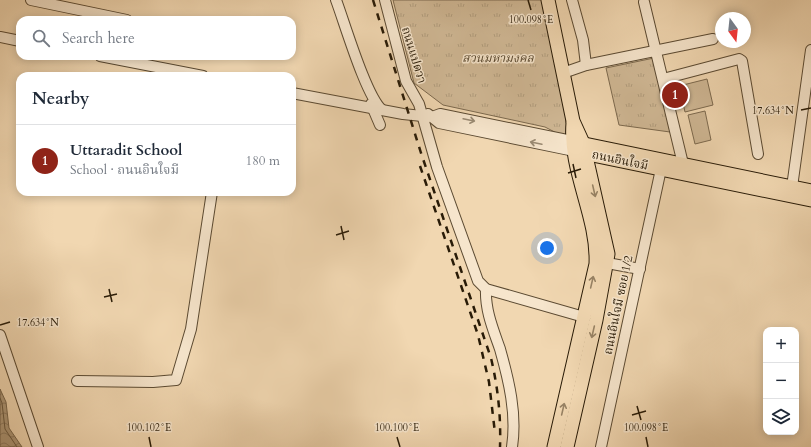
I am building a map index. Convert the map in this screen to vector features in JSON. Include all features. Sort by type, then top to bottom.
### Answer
[{"type":"main road","points":[[548,0],[578,147],[596,256],[584,317],[554,447]]},
{"type":"main road","points":[[567,447],[607,263],[606,243],[578,147]]},
{"type":"main road","name":"ถนนอินใจมี","points":[[578,147],[662,169],[682,169]]},
{"type":"main road","name":"ถนนอินใจมี","points":[[578,147],[791,191],[811,191]]},
{"type":"main road","name":"ถนนอินใจมี","points":[[791,191],[811,200]]},
{"type":"street","points":[[31,0],[83,16]]},
{"type":"street","points":[[336,0],[365,80],[378,109],[380,125]]},
{"type":"street","name":"ถนนแปดวา","points":[[385,0],[406,81],[427,116]]},
{"type":"street","points":[[572,0],[583,40],[586,65]]},
{"type":"street","points":[[644,2],[682,169]]},
{"type":"street","points":[[0,37],[16,40]]},
{"type":"street","points":[[563,73],[586,65],[713,40]]},
{"type":"street","points":[[791,191],[811,50]]},
{"type":"street","points":[[662,79],[739,59],[742,61],[758,154]]},
{"type":"street","points":[[121,60],[182,72]]},
{"type":"street","points":[[360,106],[365,100],[365,80]]},
{"type":"street","name":"ถนนอินใจมี","points":[[296,94],[360,106],[427,116],[438,123],[578,147]]},
{"type":"street","points":[[409,114],[414,110],[417,101]]},
{"type":"street","points":[[427,116],[437,167],[469,260],[478,281],[486,289],[584,317]]},
{"type":"street","name":"ถนนอินใจมี ซอย 1/2","points":[[601,447],[662,169]]},
{"type":"street","points":[[77,381],[153,382],[176,380],[190,329],[211,196]]},
{"type":"street","points":[[607,263],[640,268]]},
{"type":"street","points":[[486,289],[485,303],[505,367],[514,410],[512,447]]},
{"type":"street","points":[[0,335],[38,447]]},
{"type":"green space","name":"สวนมหามงคล","points":[[393,0],[547,0],[572,141],[545,127],[443,105],[414,83]]},
{"type":"green space","points":[[654,58],[670,132],[619,125],[606,68]]},
{"type":"green space","points":[[707,79],[713,105],[685,112],[679,86]]},
{"type":"green space","points":[[705,111],[711,140],[695,144],[688,115]]},
{"type":"water","points":[[0,389],[6,402],[9,428],[22,447],[0,447]]},
{"type":"railway","points":[[373,0],[421,153],[491,358],[496,380],[500,424],[500,447]]},
{"type":"railway","points":[[420,166],[478,335],[489,382],[495,433]]},
{"type":"place","name":"Uttaradit School","points":[[675,95]]}]
